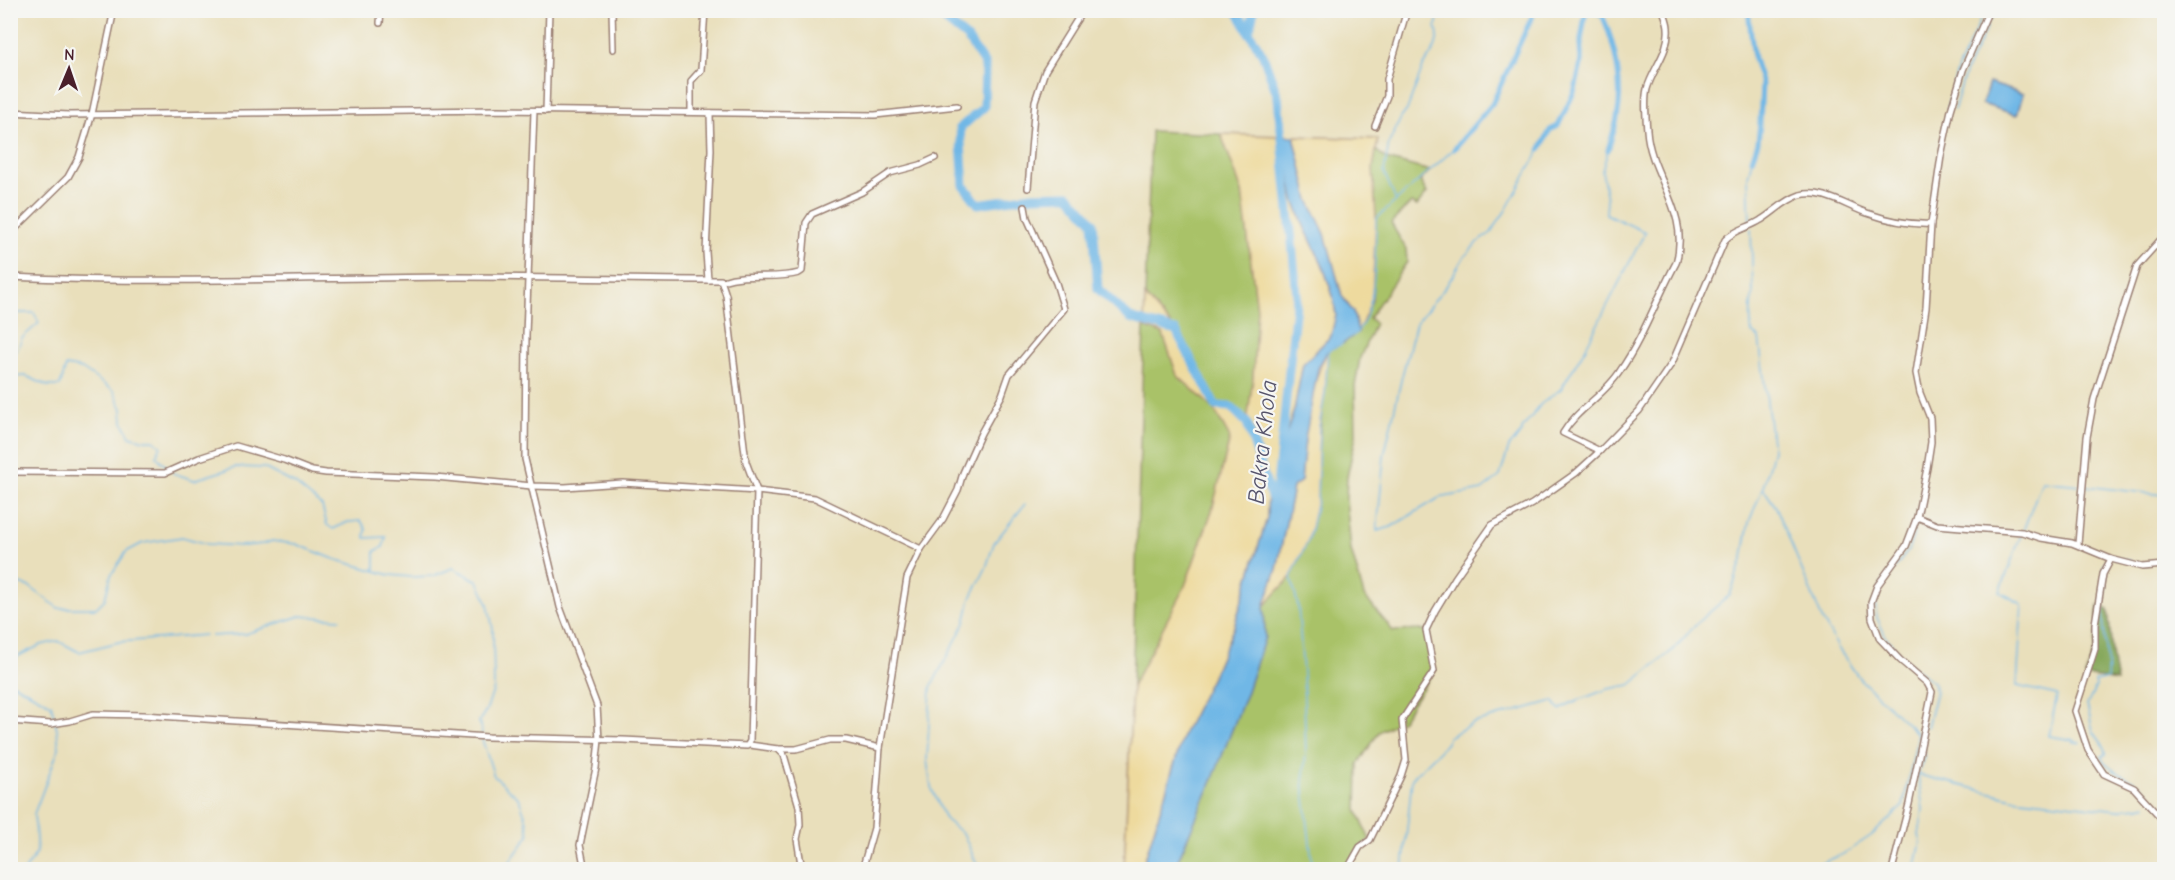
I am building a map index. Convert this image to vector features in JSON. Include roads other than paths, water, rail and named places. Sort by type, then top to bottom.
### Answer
[{"type":"street","points":[[12,232],[68,177],[80,157],[92,114],[114,10]]},
{"type":"street","points":[[380,23],[381,10]]},
{"type":"street","points":[[546,111],[549,10]]},
{"type":"street","points":[[612,10],[613,49]]},
{"type":"street","points":[[691,112],[691,79],[701,70],[705,10]]},
{"type":"street","points":[[1028,188],[1035,101],[1045,71],[1083,10]]},
{"type":"street","points":[[1375,126],[1387,96],[1387,79],[1407,10]]},
{"type":"street","points":[[1600,451],[1563,433],[1568,424],[1620,372],[1676,263],[1681,248],[1672,203],[1653,157],[1647,133],[1647,90],[1668,40],[1668,27],[1663,10]]},
{"type":"street","points":[[1892,870],[1909,804],[1932,692],[1927,683],[1900,660],[1881,639],[1872,618],[1871,602],[1877,586],[1906,546],[1917,518],[1928,468],[1931,442],[1930,418],[1920,393],[1916,373],[1926,308],[1931,224],[1941,156],[1952,110],[1963,70],[1989,10]]},
{"type":"street","points":[[10,112],[92,114],[546,111],[875,115],[957,106]]},
{"type":"street","points":[[534,111],[525,459],[560,607],[597,706],[599,740],[596,768],[580,845],[585,870]]},
{"type":"street","points":[[708,280],[706,252],[711,150],[710,114]]},
{"type":"street","points":[[10,277],[295,280],[528,277],[723,281],[734,277],[799,273],[802,271],[806,223],[812,214],[861,192],[890,173],[920,165],[935,158]]},
{"type":"street","points":[[1347,870],[1360,847],[1370,840],[1404,768],[1406,760],[1402,720],[1434,671],[1426,630],[1435,611],[1492,525],[1549,492],[1600,451],[1639,411],[1672,363],[1725,240],[1731,233],[1757,223],[1794,198],[1809,194],[1826,196],[1868,214],[1888,219],[1913,225],[1931,224]]},
{"type":"street","points":[[862,870],[874,828],[880,748],[907,578],[921,549],[943,519],[952,502],[963,473],[1002,395],[1009,375],[1064,309],[1056,283],[1024,207]]},
{"type":"street","points":[[10,214],[12,232]]},
{"type":"street","points":[[2078,544],[2087,437],[2094,399],[2137,266],[2164,236]]},
{"type":"street","points":[[723,281],[746,462],[757,491],[750,745]]},
{"type":"street","points":[[10,472],[165,473],[199,458],[236,446],[312,471],[435,477],[532,486],[565,487],[622,483],[757,491],[814,498],[921,549]]},
{"type":"street","points":[[1917,518],[1937,525],[2022,532],[2041,538],[2078,544],[2111,559],[2142,567],[2164,565]]},
{"type":"street","points":[[2111,559],[2103,574],[2095,649],[2075,711],[2088,750],[2104,774],[2134,788],[2164,821]]},
{"type":"street","points":[[10,721],[59,724],[93,714],[125,714],[488,737],[750,745],[778,749],[796,749],[830,740],[846,740],[880,748]]},
{"type":"street","points":[[778,749],[784,755],[799,806],[800,825],[797,838],[802,870]]},
{"type":"water","points":[[1989,83],[2023,94],[2017,115],[1982,104]]},
{"type":"water","points":[[1282,136],[1294,136],[1309,200],[1325,234],[1342,296],[1353,312],[1358,332],[1344,343],[1328,350],[1318,368],[1305,439],[1301,481],[1293,487],[1277,569],[1264,606],[1265,637],[1246,694],[1212,781],[1174,869],[1142,869],[1184,733],[1234,627],[1267,518],[1268,486],[1276,494],[1280,453],[1294,410],[1303,364],[1331,336],[1336,315],[1333,296],[1323,266],[1294,200]]},
{"type":"waterway","points":[[932,10],[967,38],[985,65],[984,107],[960,128],[964,186],[978,204],[1032,196],[1069,195],[1093,222],[1098,289],[1130,318],[1176,331],[1216,406],[1231,407],[1247,423],[1271,497]]},
{"type":"waterway","name":"Bakra Khola","points":[[1236,10],[1263,55],[1278,97],[1297,295],[1276,494]]},
{"type":"waterway","points":[[1249,33],[1254,10]]},
{"type":"waterway","points":[[1396,201],[1384,172],[1389,143],[1407,110],[1423,67],[1435,48],[1438,36],[1436,26],[1440,10]]},
{"type":"waterway","points":[[1454,149],[1492,104],[1535,10]]},
{"type":"waterway","points":[[1540,150],[1550,130],[1558,126],[1575,90],[1581,64],[1581,40],[1586,10]]},
{"type":"waterway","points":[[1591,10],[1602,15],[1607,26],[1619,79],[1619,106],[1608,150]]},
{"type":"waterway","points":[[1748,10],[1754,59],[1762,84],[1758,142],[1752,159]]},
{"type":"waterway","points":[[1947,108],[1958,68],[1985,10]]},
{"type":"waterway","points":[[1991,20],[1994,10]]},
{"type":"waterway","points":[[1954,110],[1965,73],[1988,25]]},
{"type":"waterway","points":[[1353,336],[1367,314],[1371,298],[1374,281],[1376,219],[1454,149]]},
{"type":"waterway","points":[[1540,150],[1491,233],[1478,242],[1464,257],[1447,285],[1416,323],[1384,456],[1377,531],[1391,527],[1439,498],[1482,490],[1500,476],[1509,447],[1541,404],[1561,389],[1586,347],[1645,232],[1606,214],[1607,199],[1602,171],[1608,150]]},
{"type":"waterway","points":[[1750,224],[1748,177],[1752,159]]},
{"type":"waterway","points":[[1403,870],[1412,778],[1447,743],[1448,737],[1474,723],[1553,701],[1560,710],[1571,703],[1608,689],[1630,685],[1673,650],[1699,621],[1730,595],[1743,557],[1749,522],[1763,487],[1773,450],[1759,338],[1752,333],[1751,329],[1753,294],[1751,229]]},
{"type":"waterway","points":[[10,313],[34,313],[39,323],[22,338],[17,351],[10,345]]},
{"type":"waterway","points":[[1313,870],[1303,781],[1306,754],[1303,672],[1298,606],[1291,577],[1309,538],[1317,501],[1319,427],[1325,393],[1328,350],[1342,344]]},
{"type":"waterway","points":[[10,377],[26,376],[48,386],[60,386],[66,366],[82,369],[114,391],[122,409],[123,422],[130,436],[154,440],[161,446],[156,456],[168,468]]},
{"type":"waterway","points":[[173,473],[194,480],[236,467],[264,468],[295,484],[322,506],[327,525],[333,529],[348,522],[361,521],[366,529],[365,538],[386,537],[383,547],[375,551],[375,571]]},
{"type":"waterway","points":[[2023,531],[2042,481],[2080,485]]},
{"type":"waterway","points":[[2085,486],[2164,495]]},
{"type":"waterway","points":[[1763,488],[1776,507],[1823,621],[1840,651],[1860,679],[1918,734],[1903,806],[1872,835],[1845,853],[1806,870]]},
{"type":"waterway","points":[[979,870],[964,835],[945,819],[931,787],[927,760],[931,687],[965,623],[971,598],[986,568],[994,543],[1025,504]]},
{"type":"waterway","points":[[1914,533],[1908,551],[1882,584],[1875,603],[1877,618],[1886,637],[1902,658],[1934,683],[1936,691],[1927,727]]},
{"type":"waterway","points":[[2021,535],[2000,592],[2022,604],[2017,686],[2057,695],[2049,736],[2080,743]]},
{"type":"waterway","points":[[10,578],[16,583],[30,587],[58,608],[96,608],[105,599],[111,575],[126,552],[143,543],[182,537],[208,544],[243,546],[272,541],[296,544],[334,559],[390,575],[433,576],[453,568],[478,581],[488,604],[493,629],[494,688],[487,709],[479,721],[482,734]]},
{"type":"waterway","points":[[2110,556],[2131,561]]},
{"type":"waterway","points":[[2103,568],[2107,559]]},
{"type":"waterway","points":[[2135,563],[2148,564]]},
{"type":"waterway","points":[[2106,572],[2103,617],[2107,679],[2095,682],[2096,687],[2087,705],[2093,731],[2105,748],[2106,754],[2101,757],[2105,763],[2139,784],[2164,808]]},
{"type":"waterway","points":[[211,636],[245,634],[300,616],[340,619]]},
{"type":"waterway","points":[[10,660],[41,645],[58,641],[79,652],[119,642],[205,635]]},
{"type":"waterway","points":[[10,682],[51,704],[59,748],[34,814],[37,852],[25,870]]},
{"type":"waterway","points":[[482,739],[494,776],[519,799],[529,835],[504,870]]},
{"type":"waterway","points":[[1915,870],[1921,842],[1919,835],[1923,809],[1918,775],[1924,757],[1924,743]]},
{"type":"waterway","points":[[1919,775],[2012,798],[2119,810],[2146,805]]}]
